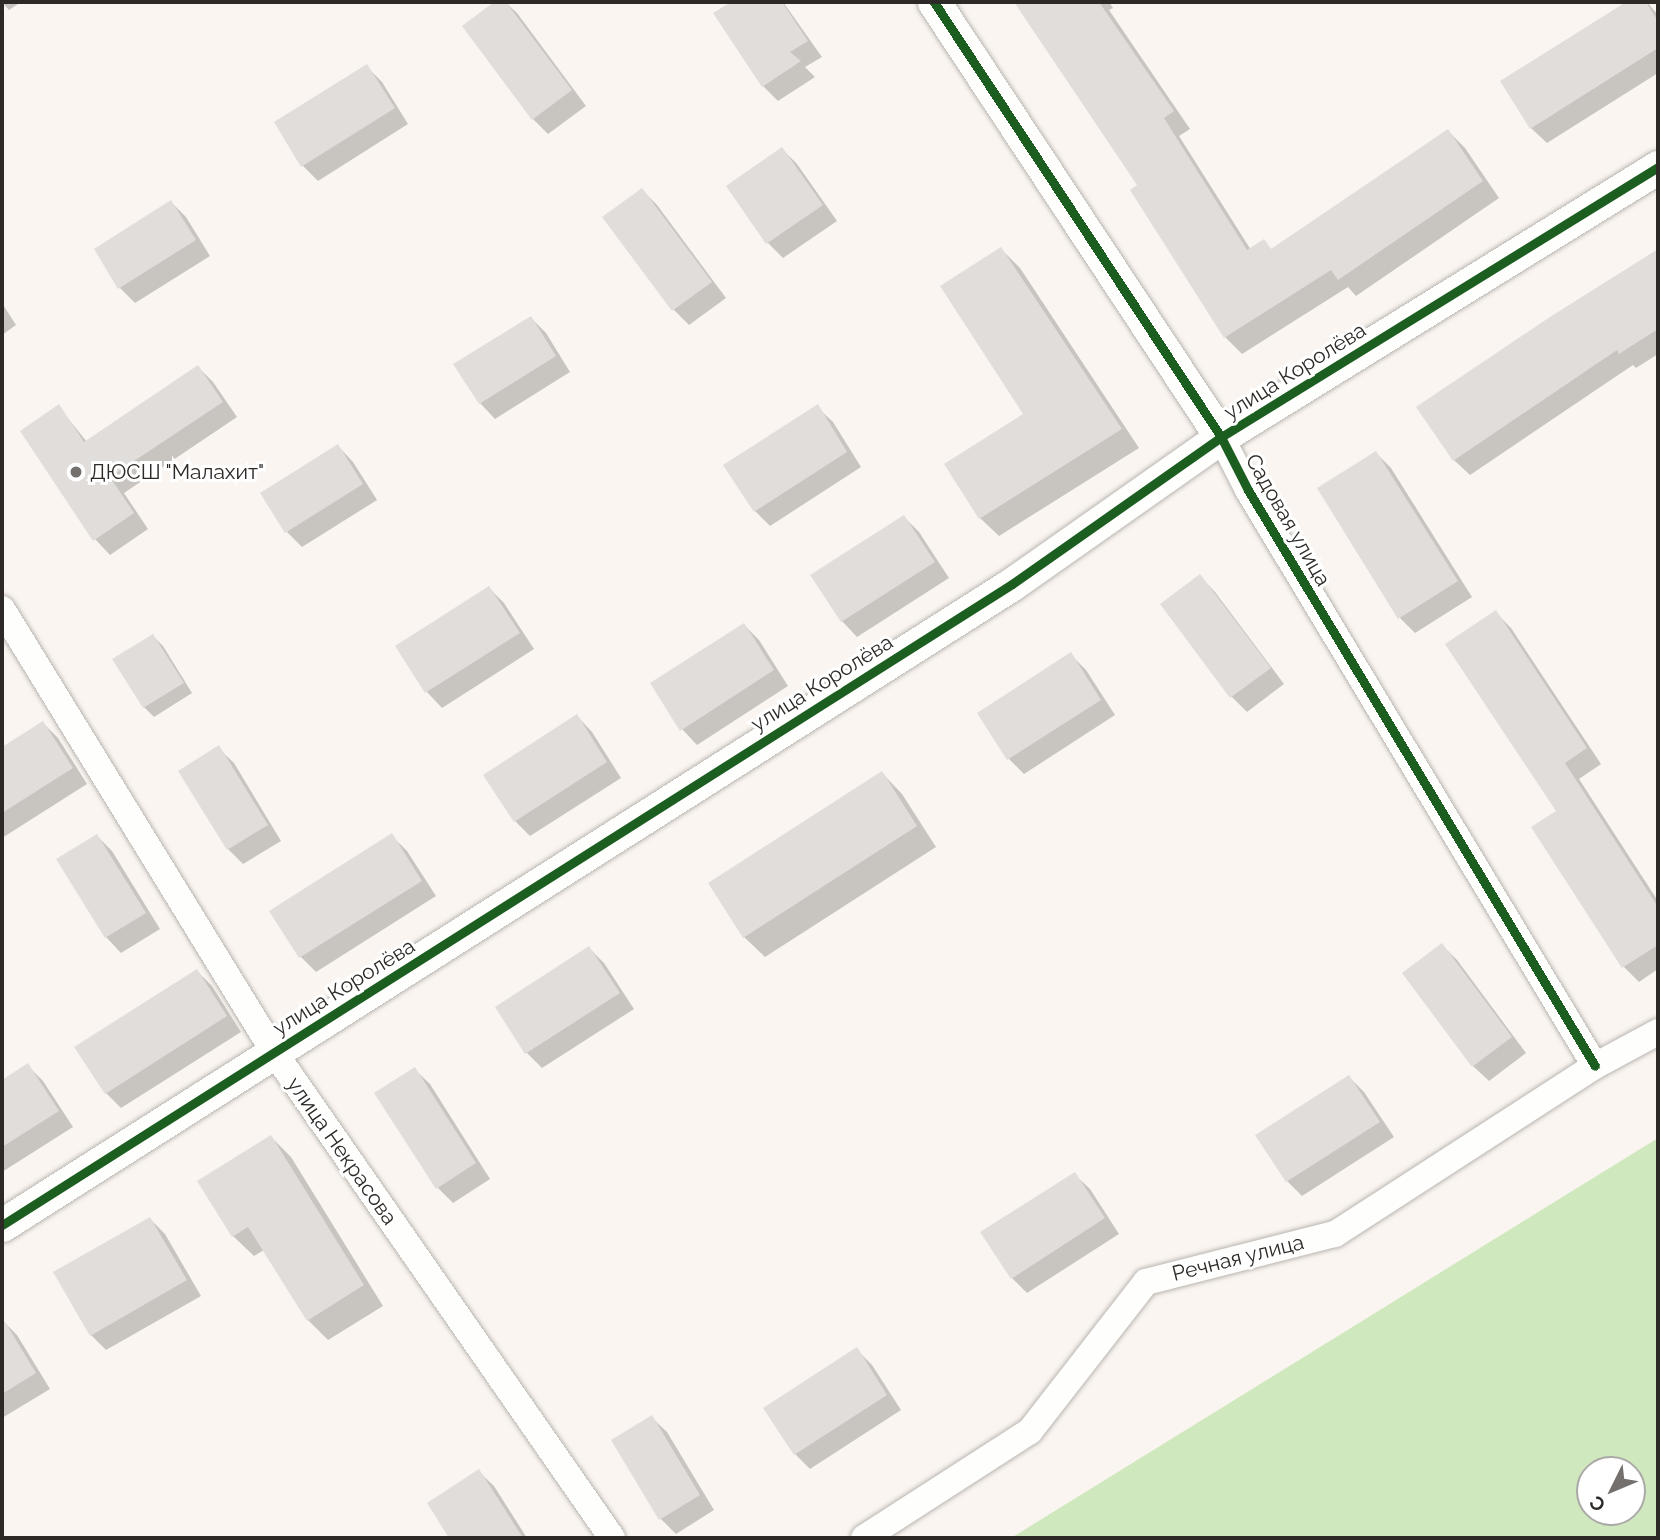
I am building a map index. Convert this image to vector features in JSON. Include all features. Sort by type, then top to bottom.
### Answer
[{"type":"street","name":"Садовая улица","points":[[933,2],[1221,437],[1255,502],[1595,1066]]},
{"type":"street","name":"улица Королёва","points":[[2,1225],[1012,584],[1221,437],[1658,167]]},
{"type":"street","name":"улица Некрасова","points":[[2,608],[274,1052],[612,1538]]},
{"type":"street","name":"Речная улица","points":[[864,1538],[1030,1431],[1146,1282],[1335,1234],[1595,1066],[1658,1032]]},
{"type":"green space","points":[[1658,1138],[1658,1538],[1011,1538]]},
{"type":"building","points":[[494,2],[506,2],[572,90],[532,120],[462,26]]},
{"type":"building","points":[[731,2],[782,2],[808,41],[790,52],[801,61],[762,87],[713,13]]},
{"type":"building","points":[[1014,2],[1099,2],[1174,111],[1164,118],[1247,250],[1264,239],[1271,249],[1448,129],[1483,181],[1338,280],[1331,270],[1224,338],[1130,190],[1137,185]]},
{"type":"building","points":[[1626,2],[1646,2],[1658,21],[1658,48],[1530,129],[1500,81]]},
{"type":"building","points":[[367,64],[395,108],[301,167],[274,122]]},
{"type":"building","points":[[782,147],[823,205],[766,244],[726,186]]},
{"type":"building","points":[[642,188],[712,282],[672,311],[602,217]]},
{"type":"building","points":[[171,200],[196,240],[118,289],[94,249]]},
{"type":"building","points":[[1001,247],[1122,429],[979,519],[944,464],[1023,414],[940,286]]},
{"type":"building","points":[[1658,249],[1658,329],[1619,354],[1617,350],[1453,461],[1416,407],[1550,317]]},
{"type":"building","points":[[531,316],[556,356],[479,404],[453,364]]},
{"type":"building","points":[[198,365],[223,402],[110,477],[134,513],[93,541],[20,431],[59,404],[84,442]]},
{"type":"building","points":[[818,404],[847,452],[754,512],[723,465]]},
{"type":"building","points":[[338,444],[363,484],[285,533],[260,493]]},
{"type":"building","points":[[1376,451],[1458,581],[1398,619],[1317,488]]},
{"type":"building","points":[[904,515],[935,562],[841,622],[810,575]]},
{"type":"building","points":[[1200,574],[1271,668],[1230,698],[1160,604]]},
{"type":"building","points":[[489,586],[520,633],[425,693],[395,646]]},
{"type":"building","points":[[1496,610],[1587,748],[1565,763],[1658,907],[1658,945],[1622,968],[1531,827],[1556,811],[1445,644]]},
{"type":"building","points":[[744,623],[774,670],[680,731],[650,683]]},
{"type":"building","points":[[153,634],[184,683],[143,708],[112,659]]},
{"type":"building","points":[[1071,652],[1101,700],[1007,760],[977,713]]},
{"type":"building","points":[[577,714],[607,762],[514,822],[483,775]]},
{"type":"building","points":[[43,721],[73,768],[2,813],[2,747]]},
{"type":"building","points":[[219,745],[268,825],[227,850],[178,771]]},
{"type":"building","points":[[882,771],[917,826],[743,938],[708,883]]},
{"type":"building","points":[[392,833],[422,881],[299,958],[269,911]]},
{"type":"building","points":[[97,834],[146,913],[105,938],[56,859]]},
{"type":"building","points":[[1442,943],[1512,1037],[1472,1067],[1402,973]]},
{"type":"building","points":[[589,946],[620,993],[525,1054],[495,1007]]},
{"type":"building","points":[[197,969],[227,1016],[105,1094],[74,1047]]},
{"type":"building","points":[[28,1063],[59,1111],[2,1147],[2,1080]]},
{"type":"building","points":[[415,1067],[476,1163],[436,1189],[374,1093]]},
{"type":"building","points":[[1349,1075],[1380,1122],[1286,1182],[1255,1135]]},
{"type":"building","points":[[271,1135],[364,1285],[307,1321],[248,1227],[232,1237],[197,1181]]},
{"type":"building","points":[[1075,1172],[1105,1218],[1011,1279],[980,1232]]},
{"type":"building","points":[[150,1217],[187,1280],[90,1336],[53,1272]]},
{"type":"building","points":[[2,1317],[36,1373],[2,1394]]},
{"type":"building","points":[[857,1347],[887,1395],[794,1455],[763,1408]]},
{"type":"building","points":[[652,1415],[700,1495],[659,1520],[611,1440]]},
{"type":"building","points":[[479,1469],[523,1538],[449,1538],[427,1503]]},
{"type":"cycle path","points":[[934,2],[1221,437],[1248,490],[1595,1066]]},
{"type":"cycle path","points":[[2,1225],[1012,584],[1221,437],[1658,167]]},
{"type":"place","name":"ДЮСШ \"Малахит\"","points":[[76,472]]}]
